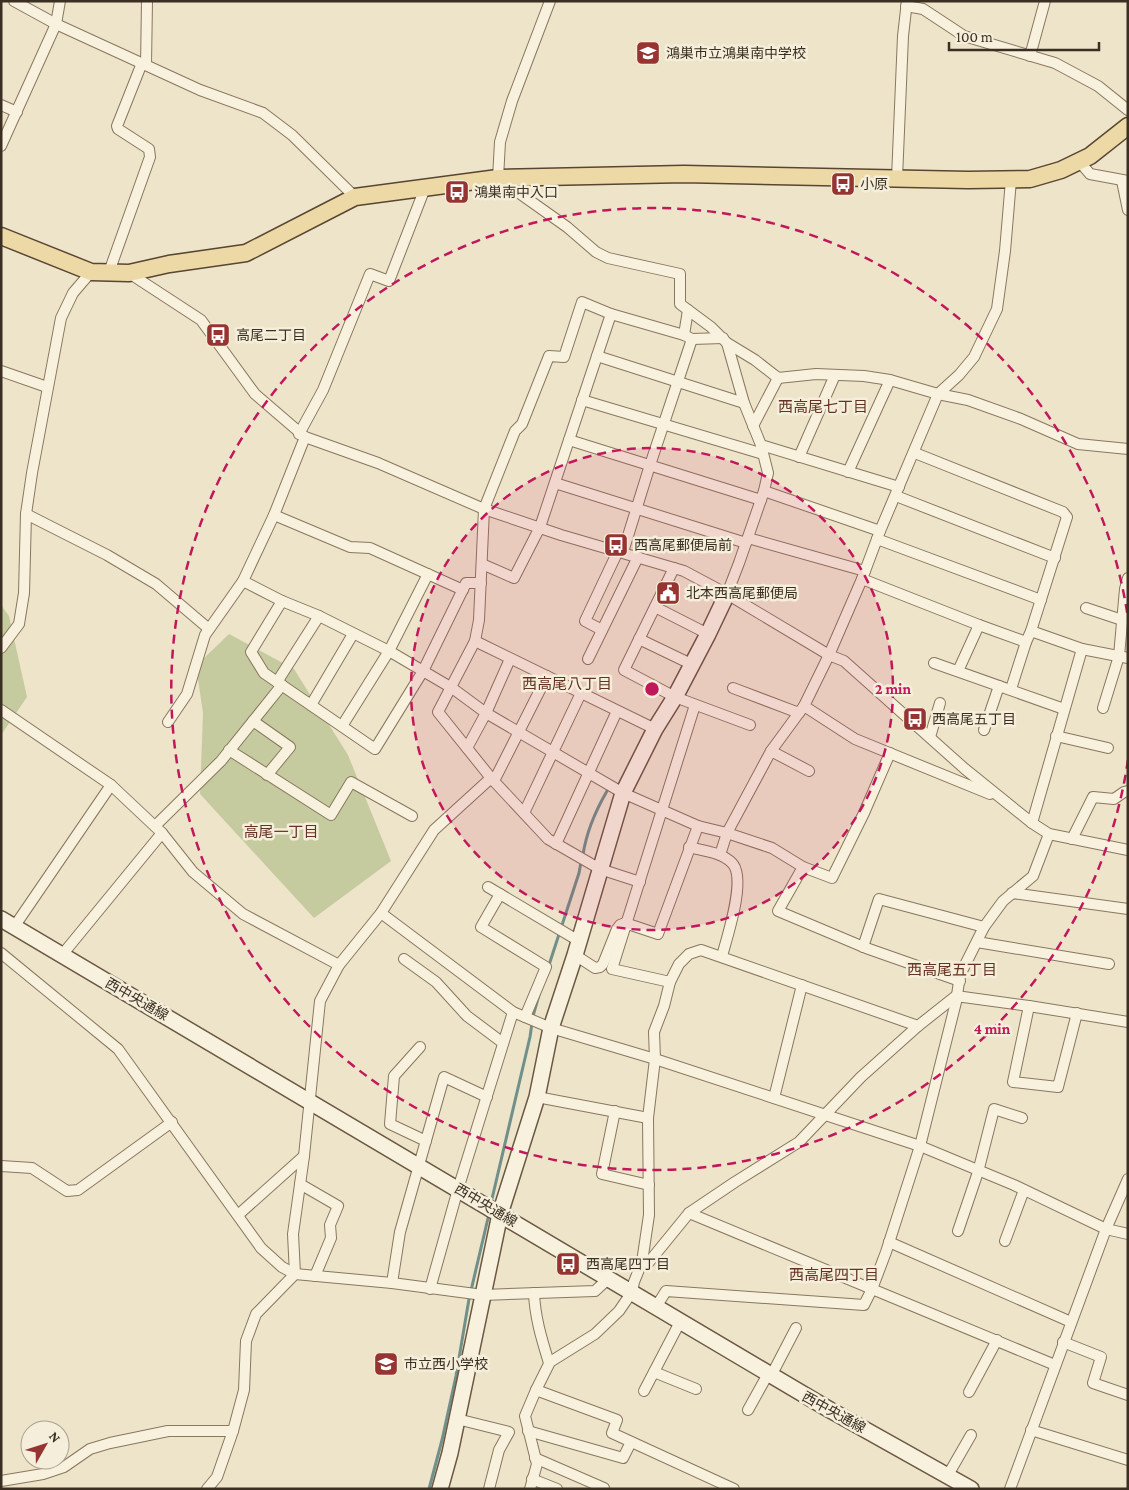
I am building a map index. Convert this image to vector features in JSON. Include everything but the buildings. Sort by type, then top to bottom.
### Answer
[{"type":"main road","points":[[1,236],[91,272],[129,274],[169,264],[246,253],[355,197],[498,178],[684,174],[1030,179],[1061,170],[1090,156],[1128,126]]},
{"type":"street","points":[[14,1],[56,24],[200,90],[263,113],[292,135],[355,197]]},
{"type":"street","points":[[1,146],[56,24],[60,1]]},
{"type":"street","points":[[109,272],[150,157],[149,149],[116,126],[144,64],[147,1]]},
{"type":"street","points":[[550,1],[512,101],[500,142],[498,178],[566,227],[596,252],[608,258],[680,274],[680,304],[725,340],[756,360],[778,378],[816,374],[864,376],[890,380],[938,394],[968,400],[1021,419],[1078,444],[1128,450]]},
{"type":"street","points":[[1030,56],[1045,1]]},
{"type":"street","points":[[897,178],[903,36],[907,3],[923,9],[964,36],[1055,63],[1098,86],[1128,110]]},
{"type":"street","points":[[1,105],[17,112]]},
{"type":"street","points":[[1080,161],[1090,174],[1125,181],[1128,210]]},
{"type":"street","points":[[720,855],[727,832],[771,751],[802,710],[829,655],[938,394],[959,375],[974,357],[996,309],[1006,251],[1011,180]]},
{"type":"street","points":[[168,722],[187,694],[205,635],[243,581],[274,515],[302,436],[323,390],[370,274],[389,281],[425,188]]},
{"type":"street","points":[[1,648],[19,624],[24,593],[26,514],[47,387],[61,318],[73,293],[91,272]]},
{"type":"street","points":[[129,274],[201,320],[255,394],[302,436],[378,464],[484,509],[684,571],[727,594],[829,655],[844,661],[965,770],[1032,823],[1049,834],[1128,850]]},
{"type":"street","points":[[640,882],[600,869],[548,839],[493,780],[438,712],[475,641],[479,620],[484,509],[516,431],[522,424],[549,356],[564,357],[582,302],[611,314],[688,337],[725,340]]},
{"type":"street","points":[[602,630],[585,621],[621,551],[650,465],[677,381],[688,337],[688,310]]},
{"type":"street","points":[[482,564],[514,578],[540,527],[611,314]]},
{"type":"street","points":[[440,1489],[450,1454],[500,1214],[537,1097],[551,1028],[623,793],[655,729],[675,697],[708,634],[727,594],[763,495],[768,474],[762,449],[744,403],[725,340]]},
{"type":"street","points":[[597,356],[744,403]]},
{"type":"street","points":[[1,371],[47,387]]},
{"type":"street","points":[[799,456],[835,375]]},
{"type":"street","points":[[753,426],[778,378]]},
{"type":"street","points":[[848,472],[890,380]]},
{"type":"street","points":[[582,400],[762,449],[799,456],[848,472],[898,491],[1055,558]]},
{"type":"street","points":[[569,440],[650,465],[763,495],[879,535],[1041,600]]},
{"type":"street","points":[[914,452],[1063,512],[1066,517],[1055,558],[1011,689]]},
{"type":"street","points":[[555,483],[864,575],[978,625],[1026,642]]},
{"type":"street","points":[[26,514],[107,555],[156,584],[209,628]]},
{"type":"street","points":[[274,515],[350,547],[370,548],[463,590]]},
{"type":"street","points":[[588,659],[638,557]]},
{"type":"street","points":[[674,568],[624,670],[675,697],[750,726]]},
{"type":"street","points":[[342,726],[389,651],[428,574]]},
{"type":"street","points":[[1103,708],[1123,657],[1122,620],[1124,589],[1128,578]]},
{"type":"street","points":[[243,581],[389,651],[452,688],[486,713],[623,793],[698,826],[727,832],[772,848],[803,867],[832,878],[864,813],[890,753]]},
{"type":"street","points":[[282,601],[251,652],[264,673],[375,749],[423,671],[466,583],[481,583]]},
{"type":"street","points":[[655,607],[708,634]]},
{"type":"street","points":[[1086,608],[1122,620]]},
{"type":"street","points":[[62,955],[158,830],[221,760],[253,720],[279,684],[319,616]]},
{"type":"street","points":[[958,671],[978,625]]},
{"type":"street","points":[[1031,631],[1082,649],[1123,657]]},
{"type":"street","points":[[311,705],[353,634]]},
{"type":"street","points":[[639,639],[691,664]]},
{"type":"street","points":[[475,641],[655,729]]},
{"type":"street","points":[[1032,823],[1082,649]]},
{"type":"street","points":[[467,748],[486,713],[510,659]]},
{"type":"street","points":[[934,663],[1064,709]]},
{"type":"street","points":[[207,1489],[217,1476],[233,1431],[244,1390],[246,1341],[256,1314],[295,1274],[293,1234],[304,1156],[320,1001],[339,965],[381,913],[434,830],[493,780],[547,676]]},
{"type":"street","points":[[984,730],[999,686]]},
{"type":"street","points":[[733,688],[802,710],[855,739],[1003,800]]},
{"type":"street","points":[[524,813],[580,693]]},
{"type":"street","points":[[930,737],[940,703]]},
{"type":"street","points":[[670,982],[612,969],[695,705]]},
{"type":"street","points":[[1,710],[111,785],[158,830],[193,872],[242,914],[339,965]]},
{"type":"street","points":[[556,844],[617,711]]},
{"type":"street","points":[[253,720],[290,747],[267,775]]},
{"type":"street","points":[[1056,736],[1108,748]]},
{"type":"street","points":[[229,750],[331,815],[351,782],[412,816]]},
{"type":"street","points":[[771,751],[809,771]]},
{"type":"street","points":[[8,923],[111,785]]},
{"type":"street","points":[[1072,838],[1093,797],[1114,800],[1128,790]]},
{"type":"street","points":[[488,887],[577,948],[595,968],[600,967],[620,925],[627,924],[658,934],[698,826]]},
{"type":"street","points":[[656,1307],[666,1291],[864,1305],[872,1289],[889,1242],[920,1146],[956,1002],[960,975],[984,927],[1003,901],[1034,876],[1049,834]]},
{"type":"street","points":[[689,847],[720,855],[733,863],[737,871],[738,892],[722,956]]},
{"type":"street","points":[[803,867],[778,911],[863,947],[960,981]]},
{"type":"street","points":[[500,894],[481,927],[546,967],[525,1017]]},
{"type":"street","points":[[1012,894],[1128,909]]},
{"type":"street","points":[[863,947],[879,900],[984,927]]},
{"type":"street","points":[[381,913],[513,1012],[551,1028],[655,1058],[920,1146],[1024,1190],[1106,1229],[1128,1234]]},
{"type":"street","name":"西中央通線","points":[[8,923],[770,1375],[971,1489]]},
{"type":"street","points":[[977,942],[1110,964]]},
{"type":"street","points":[[557,1489],[531,1484],[537,1464],[526,1416],[536,1390],[550,1364],[595,1334],[619,1311],[632,1292],[642,1262],[648,1214],[650,1185],[648,1118],[655,1058],[654,1032],[664,1006],[670,982],[679,964],[688,954],[701,950],[918,1026]]},
{"type":"street","points":[[1,953],[118,1048],[261,1248],[282,1267],[295,1274],[482,1294],[595,1291],[609,1278]]},
{"type":"street","points":[[404,959],[436,982],[467,1016],[503,1043]]},
{"type":"street","points":[[774,1098],[802,985]]},
{"type":"street","points":[[642,1262],[649,1262],[689,1213],[734,1182],[800,1142],[861,1077],[918,1026],[956,996],[1128,1022]]},
{"type":"street","points":[[1029,1006],[1014,1082],[1058,1087],[1077,1013]]},
{"type":"street","points":[[430,1289],[458,1189],[513,1012]]},
{"type":"street","points":[[420,1047],[394,1076],[390,1124],[426,1142]]},
{"type":"street","points":[[392,1283],[400,1232],[444,1077],[487,1097]]},
{"type":"street","points":[[537,1097],[648,1118]]},
{"type":"street","points":[[958,1231],[978,1172],[994,1109],[1022,1118]]},
{"type":"street","points":[[615,1111],[602,1174],[650,1185]]},
{"type":"street","points":[[1,1166],[32,1168],[67,1191],[78,1190],[172,1122]]},
{"type":"street","points":[[238,1215],[304,1156]]},
{"type":"street","points":[[1010,1489],[1106,1229],[1128,1179]]},
{"type":"street","points":[[300,1184],[338,1206],[330,1225],[331,1238],[315,1276]]},
{"type":"street","points":[[1005,1241],[1024,1190]]},
{"type":"street","points":[[689,1213],[1055,1365]]},
{"type":"street","points":[[889,1242],[1071,1322]]},
{"type":"street","points":[[534,1293],[534,1307],[540,1337],[550,1364]]},
{"type":"street","points":[[644,1391],[680,1322]]},
{"type":"street","points":[[748,1410],[796,1328]]},
{"type":"street","points":[[969,1392],[997,1340]]},
{"type":"street","points":[[1064,1342],[1101,1357],[1093,1383],[1128,1395]]},
{"type":"street","points":[[654,1372],[696,1389]]},
{"type":"street","points":[[536,1390],[617,1420],[612,1433],[734,1489]]},
{"type":"street","points":[[456,1419],[509,1432],[499,1450],[489,1489]]},
{"type":"street","points":[[1031,1430],[1128,1460]]},
{"type":"street","points":[[1,1481],[43,1474],[64,1467],[90,1449],[110,1443],[168,1431],[233,1431]]},
{"type":"street","points":[[528,1431],[623,1458],[631,1442]]},
{"type":"street","points":[[948,1475],[971,1435]]},
{"type":"street","points":[[535,1458],[604,1488]]},
{"type":"green space","points":[[1,605],[9,616],[27,697],[1,735]]},
{"type":"green space","points":[[229,634],[294,669],[348,755],[391,861],[314,918],[200,794],[203,713],[196,666]]},
{"type":"waterway","points":[[583,855],[592,822],[607,791]]},
{"type":"waterway","points":[[548,968],[581,862]]},
{"type":"waterway","points":[[491,1203],[539,995]]},
{"type":"waterway","points":[[429,1489],[456,1376],[469,1299],[489,1214]]},
{"type":"place","name":"鴻巣市立鴻巣南中学校","points":[[648,53]]},
{"type":"place","name":"小原","points":[[843,184]]},
{"type":"place","name":"鴻巣南中入口","points":[[457,192]]},
{"type":"place","name":"高尾二丁目","points":[[218,335]]},
{"type":"place","name":"西高尾郵便局前","points":[[616,545]]},
{"type":"place","name":"北本西高尾郵便局","points":[[668,593]]},
{"type":"place","name":"西高尾五丁目","points":[[915,719]]},
{"type":"place","name":"西高尾四丁目","points":[[568,1264]]},
{"type":"place","name":"市立西小学校","points":[[386,1364]]},
{"type":"district","name":"西高尾七丁目","points":[[823,407]]},
{"type":"district","name":"西高尾八丁目","points":[[567,684]]},
{"type":"district","name":"高尾一丁目","points":[[281,832]]},
{"type":"district","name":"西高尾五丁目","points":[[952,970]]},
{"type":"district","name":"西高尾四丁目","points":[[834,1275]]}]
